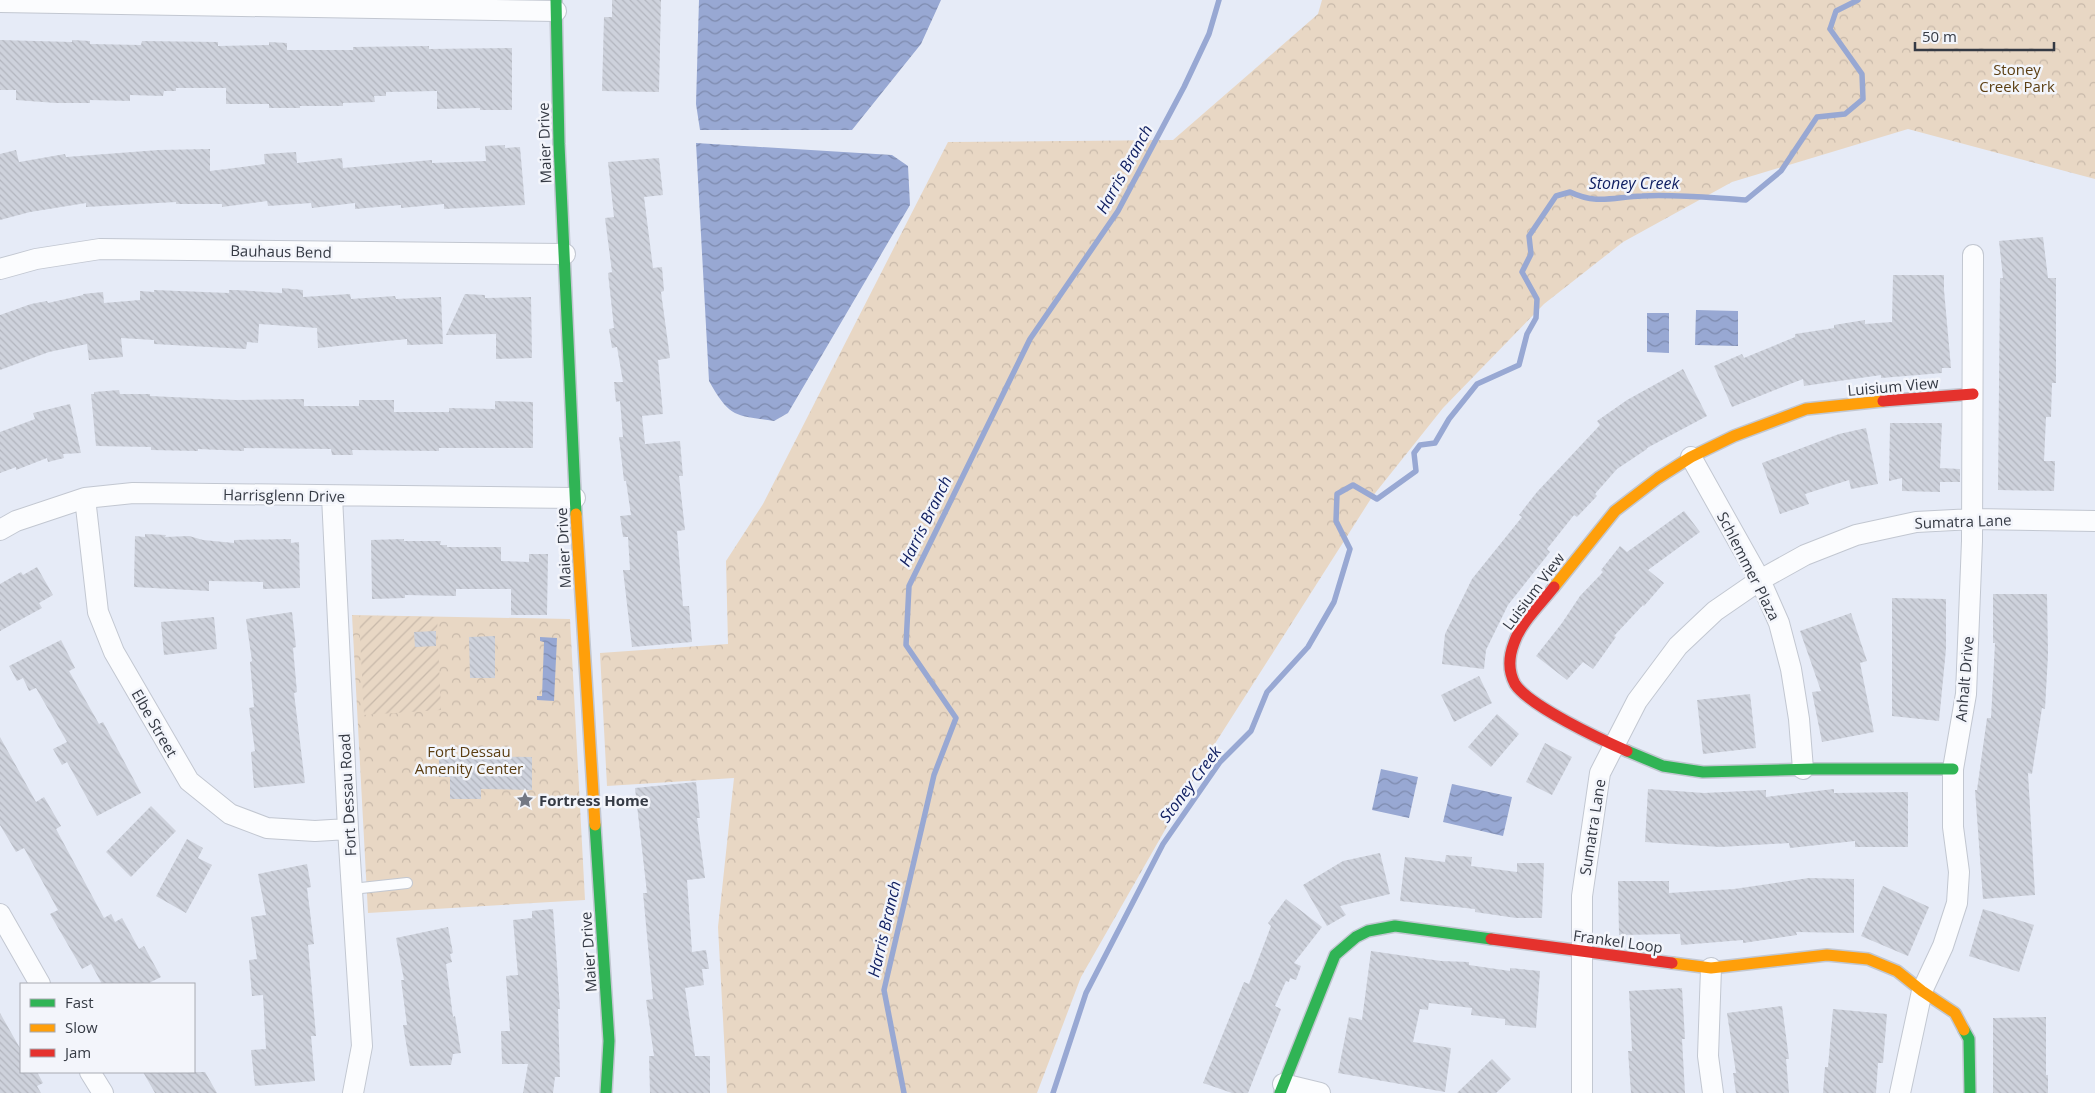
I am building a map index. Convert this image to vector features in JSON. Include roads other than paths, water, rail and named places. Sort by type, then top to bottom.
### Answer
[{"type":"street","points":[[0,2],[556,6]]},
{"type":"street","name":"Maier Drive","points":[[556,6],[559,144],[575,498],[609,1041],[606,1093]]},
{"type":"street","name":"Bauhaus Bend","points":[[0,269],[36,259],[100,249],[565,254]]},
{"type":"street","name":"Anhalt Drive","points":[[1900,1093],[1922,991],[1943,946],[1957,903],[1958,872],[1953,827],[1953,769],[1966,694],[1973,519],[1973,255]]},
{"type":"street","name":"Luisium View","points":[[1953,769],[1693,771],[1654,764],[1614,746],[1531,701],[1516,686],[1509,667],[1510,649],[1517,635],[1590,540],[1615,511],[1658,478],[1691,458],[1734,436],[1806,409],[1897,399],[1973,394]]},
{"type":"street","name":"Schlemmer Plaza","points":[[1691,458],[1760,580],[1779,623],[1791,669],[1799,719],[1803,769]]},
{"type":"street","name":"Harrisglenn Drive","points":[[0,530],[16,521],[85,498],[133,493],[575,498]]},
{"type":"street","name":"Fort Dessau Road","points":[[332,496],[348,830],[362,1046],[354,1093]]},
{"type":"street","name":"Elbe Street","points":[[85,498],[98,612],[114,652],[189,781],[230,814],[267,828],[314,832],[348,830]]},
{"type":"street","name":"Sumatra Lane","points":[[1582,1093],[1582,896],[1600,772],[1637,701],[1678,646],[1715,611],[1760,580],[1805,555],[1856,535],[1916,522],[1973,519],[2095,521]]},
{"type":"street","points":[[0,914],[39,983]]},
{"type":"street","name":"Frankel Loop","points":[[1282,1089],[1335,955],[1352,939],[1371,929],[1395,926],[1711,968],[1828,955],[1868,959],[1897,971],[1922,991],[1955,1013],[1969,1039],[1970,1093]]},
{"type":"street","points":[[1711,968],[1708,1056],[1713,1093]]},
{"type":"street","points":[[91,1073],[102,1093]]},
{"type":"street","points":[[1282,1089],[1320,1093]]},
{"type":"lane","points":[[352,889],[407,883]]},
{"type":"water","points":[[699,0],[941,0],[921,44],[852,130],[700,130],[696,104]]},
{"type":"water","points":[[696,143],[892,155],[908,166],[910,205],[788,413],[774,421],[734,413],[722,402],[709,381]]},
{"type":"water","points":[[1696,310],[1738,311],[1738,346],[1695,345]]},
{"type":"water","points":[[1647,313],[1669,313],[1669,353],[1647,352]]},
{"type":"water","points":[[540,637],[557,638],[554,701],[537,700],[537,696],[542,696],[544,642],[540,641]]},
{"type":"water","points":[[1381,769],[1418,777],[1409,818],[1372,810]]},
{"type":"water","points":[[1452,784],[1512,797],[1503,836],[1443,822]]},
{"type":"waterway","name":"Harris Branch","points":[[904,1093],[884,990],[934,775],[956,718],[906,645],[909,586],[1030,339],[1118,211],[1184,87],[1209,34],[1219,0]]},
{"type":"waterway","name":"Stoney Creek","points":[[1053,1093],[1086,993],[1163,844],[1220,762],[1251,731],[1267,692],[1308,647],[1334,602],[1350,549],[1336,521],[1337,494],[1353,485],[1377,499],[1416,471],[1414,453],[1420,445],[1435,443],[1449,419],[1477,384],[1519,365],[1527,334],[1536,318],[1537,299],[1522,272],[1531,254],[1529,236],[1556,196],[1570,192],[1597,199],[1642,196],[1694,196],[1746,200],[1781,171],[1817,117],[1845,114],[1863,99],[1862,74],[1830,29],[1836,11],[1858,0]]},
{"type":"place","name":"Fortress Home","points":[[525,800]]},
{"type":"park label","name":"Stoney Creek Park","points":[[2017,78]]},
{"type":"park label","name":"Fort Dessau Amenity Center","points":[[469,760]]}]
